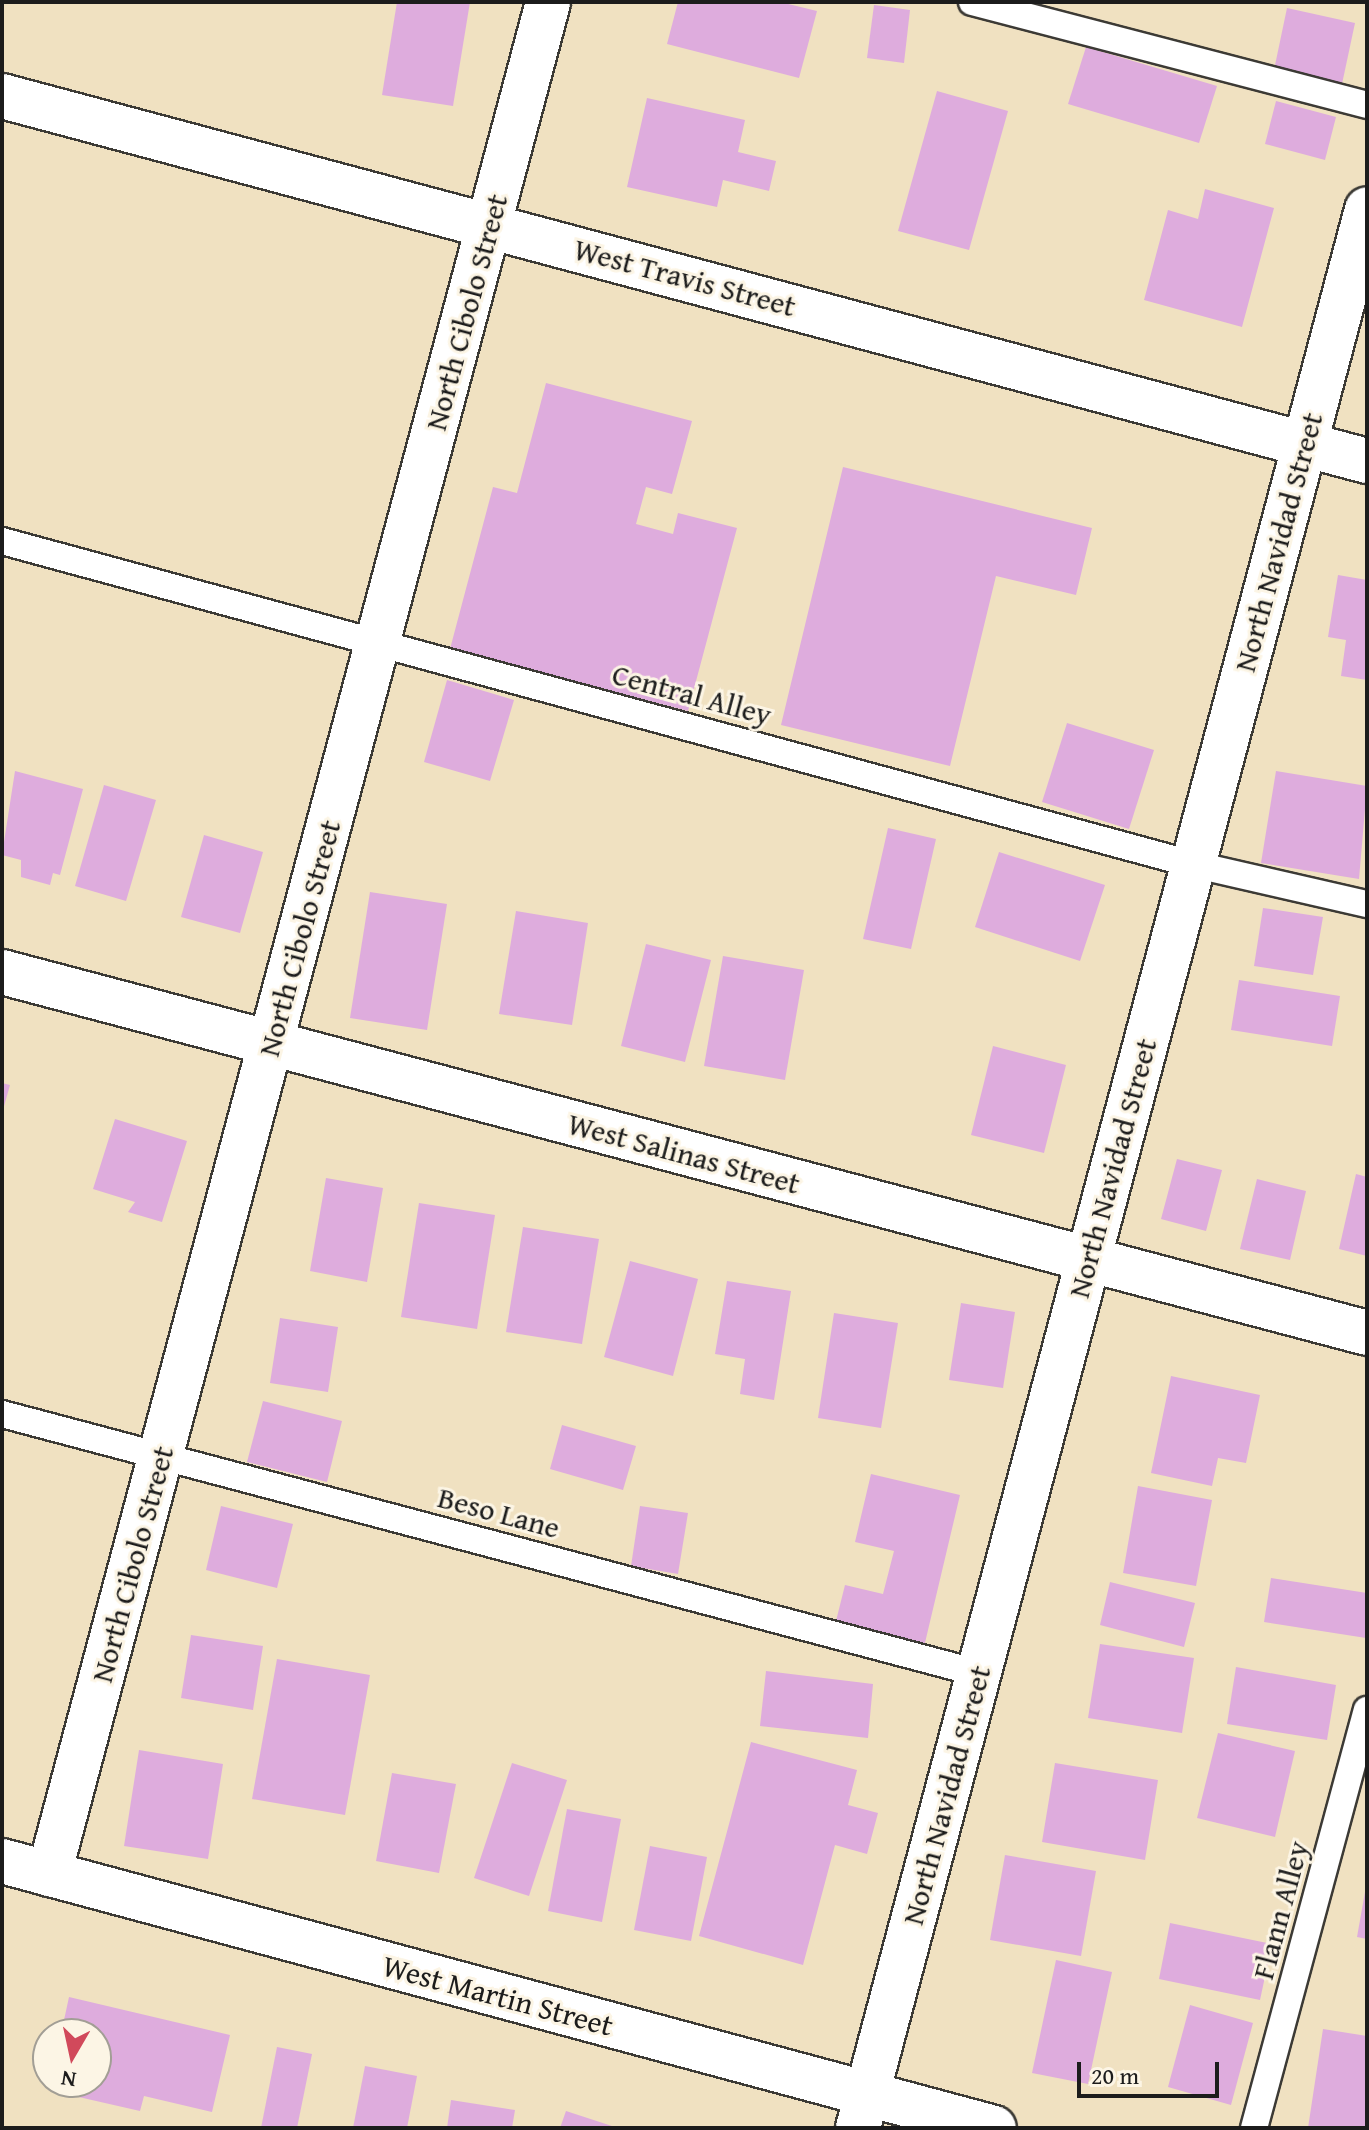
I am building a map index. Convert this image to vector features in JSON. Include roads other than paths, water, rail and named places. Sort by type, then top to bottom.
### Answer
[{"type":"street","name":"North Cibolo Street","points":[[49,1874],[548,2]]},
{"type":"street","name":"West Travis Street","points":[[2,96],[1367,461]]},
{"type":"street","name":"North Navidad Street","points":[[862,2111],[1367,209]]},
{"type":"street","name":"West Salinas Street","points":[[2,972],[1367,1333]]},
{"type":"street","name":"West Martin Street","points":[[2,1861],[862,2111],[994,2128]]},
{"type":"lane","points":[[972,2],[1367,105]]},
{"type":"lane","name":"Central Alley","points":[[2,541],[1192,864],[1367,904]]},
{"type":"lane","name":"Beso Lane","points":[[2,1414],[978,1673]]},
{"type":"lane","name":"Flann Alley","points":[[1254,2128],[1367,1710]]}]
